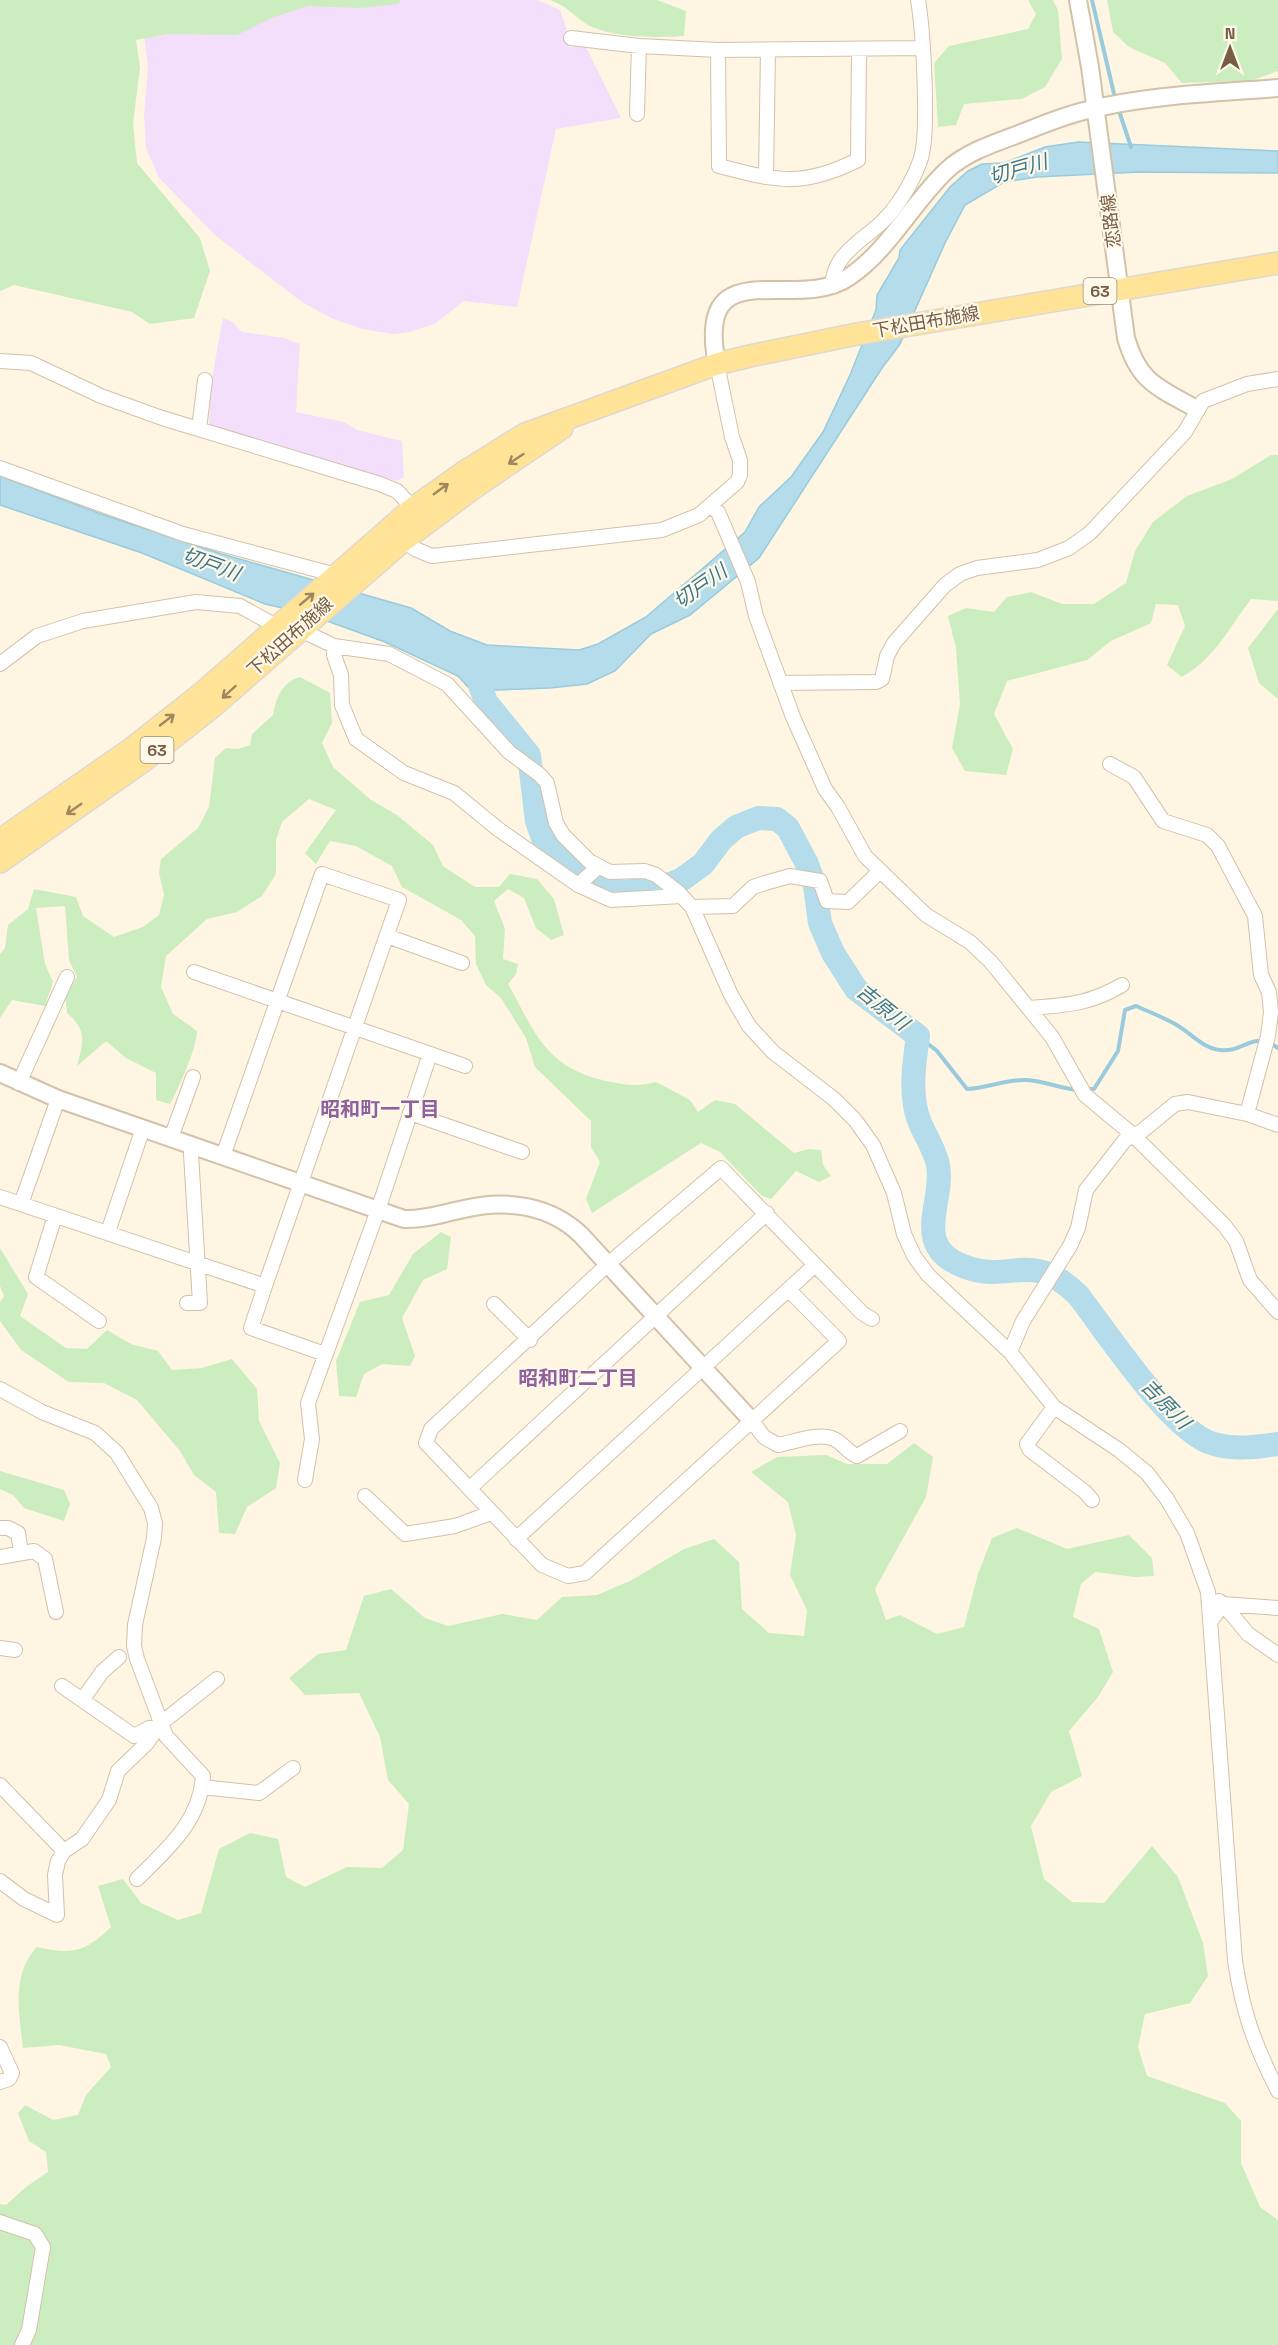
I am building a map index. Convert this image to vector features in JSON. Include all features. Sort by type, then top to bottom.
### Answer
[{"type":"main road","name":"下松田布施線","points":[[0,862],[142,762],[211,708],[290,625],[339,580],[420,516],[582,415],[717,364],[922,322],[1278,263]]},
{"type":"main road","name":"下松田布施線","points":[[0,840],[131,749],[290,625]]},
{"type":"street","points":[[832,286],[836,266],[896,205],[921,159],[924,138],[922,48],[918,0]]},
{"type":"street","name":"恋路線","points":[[1078,0],[1107,181],[1126,338],[1133,362],[1151,383],[1196,409]]},
{"type":"street","points":[[571,38],[639,46],[718,50],[922,48]]},
{"type":"street","points":[[637,114],[639,46]]},
{"type":"street","points":[[718,50],[719,166],[766,177],[798,180],[815,178],[858,160],[859,50]]},
{"type":"street","points":[[766,177],[768,51]]},
{"type":"street","points":[[397,534],[432,556],[609,537],[662,530],[684,523],[710,506],[737,482],[740,475],[740,460],[732,437],[712,338],[716,315],[724,301],[735,294],[753,291],[832,286],[849,277],[884,245],[947,169],[964,157],[1055,120],[1095,108],[1278,88]]},
{"type":"street","points":[[0,361],[31,363],[102,396],[199,429],[380,484],[397,491],[420,516]]},
{"type":"street","points":[[780,683],[876,682],[882,679],[887,656],[894,643],[945,585],[960,574],[977,568],[1038,560],[1069,548],[1090,533],[1185,432],[1196,409],[1212,395],[1247,384],[1278,379]]},
{"type":"street","points":[[199,429],[205,380]]},
{"type":"street","points":[[0,468],[183,534],[339,580]]},
{"type":"street","points":[[710,506],[718,512],[746,578],[780,683],[825,789],[838,807],[853,837],[879,872],[926,915],[970,942],[991,962],[1052,1037],[1082,1089],[1133,1135],[1224,1225],[1236,1241],[1250,1280],[1278,1312]]},
{"type":"street","points":[[0,664],[38,636],[82,621],[196,602],[240,606],[290,625],[334,646],[350,650],[376,650],[389,654],[447,684],[522,764],[540,775],[547,783],[556,823],[563,836],[598,867],[610,872],[645,871],[656,875],[684,898],[730,995],[749,1026],[773,1052],[834,1099],[855,1120],[885,1169],[904,1234],[914,1256],[928,1275],[1010,1352],[1054,1407],[1119,1450],[1147,1473],[1167,1499],[1187,1533],[1208,1592],[1215,1707],[1241,2005],[1256,2048],[1278,2091]]},
{"type":"street","points":[[334,646],[334,655],[341,675],[342,705],[356,739],[404,772],[454,794],[498,829],[578,885],[611,900],[684,898],[733,906],[753,887],[790,876],[820,881],[827,901],[848,902],[879,872]]},
{"type":"street","points":[[1110,764],[1134,777],[1162,821],[1207,836],[1218,846],[1255,916],[1261,975],[1269,992],[1268,1035],[1247,1114]]},
{"type":"street","points":[[578,885],[598,867]]},
{"type":"street","points":[[223,1156],[322,874],[399,900],[251,1328],[325,1354]]},
{"type":"street","points":[[387,936],[462,963]]},
{"type":"street","points":[[194,972],[465,1066]]},
{"type":"street","points":[[19,1083],[67,977]]},
{"type":"street","points":[[1030,1008],[1082,1004],[1100,998],[1122,985]]},
{"type":"street","points":[[305,1480],[312,1439],[308,1403],[378,1210],[430,1054]]},
{"type":"street","points":[[0,1073],[58,1099],[404,1219],[420,1220],[467,1208],[517,1204],[547,1212],[568,1223],[608,1264],[752,1421],[764,1437],[778,1445],[825,1436],[836,1440],[847,1452],[857,1456],[900,1431]]},
{"type":"street","points":[[171,1138],[193,1077]]},
{"type":"street","points":[[21,1204],[58,1099]]},
{"type":"street","points":[[1010,1352],[1023,1321],[1078,1228],[1086,1190],[1125,1140],[1142,1131],[1175,1104],[1188,1102],[1247,1114],[1278,1125]]},
{"type":"street","points":[[410,1113],[522,1152]]},
{"type":"street","points":[[108,1232],[143,1128]]},
{"type":"street","points":[[187,1303],[200,1303],[191,1154],[193,1146]]},
{"type":"street","points":[[789,1290],[839,1341],[585,1573],[568,1576],[542,1565],[426,1443],[431,1429],[530,1340],[608,1264],[722,1168],[862,1313],[872,1319]]},
{"type":"street","points":[[0,1197],[265,1286]]},
{"type":"street","points":[[470,1488],[767,1214]]},
{"type":"street","points":[[56,1215],[36,1277],[99,1321]]},
{"type":"street","points":[[516,1539],[815,1265]]},
{"type":"street","points":[[494,1304],[530,1340]]},
{"type":"street","points":[[0,1389],[42,1412],[95,1432],[117,1453],[151,1508],[155,1523],[135,1625],[134,1646],[156,1706],[159,1726],[203,1776],[202,1787],[183,1834],[137,1879]]},
{"type":"street","points":[[1054,1407],[1028,1444],[1030,1450],[1092,1500]]},
{"type":"street","points":[[365,1496],[405,1534],[455,1526],[491,1513]]},
{"type":"street","points":[[0,1528],[8,1528],[18,1533],[21,1552]]},
{"type":"street","points":[[0,1557],[34,1551],[45,1559],[56,1612]]},
{"type":"street","points":[[1208,1592],[1223,1604],[1248,1634],[1278,1655]]},
{"type":"street","points":[[1223,1604],[1278,1608]]},
{"type":"street","points":[[1211,1621],[1223,1604]]},
{"type":"street","points":[[0,1648],[15,1650]]},
{"type":"street","points":[[83,1699],[102,1672],[119,1657]]},
{"type":"street","points":[[0,1881],[24,1899],[57,1915],[55,1875],[58,1861],[64,1851],[82,1839],[109,1800],[118,1771],[147,1743],[159,1726],[217,1679]]},
{"type":"street","points":[[62,1686],[134,1736],[149,1728],[159,1726]]},
{"type":"street","points":[[202,1787],[259,1792],[293,1768]]},
{"type":"street","points":[[0,1785],[64,1851]]},
{"type":"street","points":[[0,2046],[12,2073],[9,2079],[0,2082]]},
{"type":"street","points":[[0,2222],[35,2234],[43,2247],[29,2330],[22,2345]]},
{"type":"shaded area","points":[[132,0],[538,0],[560,10],[566,27],[569,47],[586,47],[621,118],[556,129],[517,307],[464,301],[436,323],[410,332],[393,334],[362,329],[331,318],[302,302],[216,236],[159,178],[146,148],[144,115],[148,67],[143,28]]},
{"type":"shaded area","points":[[223,318],[231,321],[242,332],[284,338],[300,344],[296,412],[344,422],[357,430],[402,441],[404,477],[397,481],[209,425],[211,383]]},
{"type":"green space","points":[[0,0],[401,0],[398,4],[359,8],[308,6],[271,18],[237,35],[168,34],[136,40],[140,68],[133,123],[137,163],[200,238],[210,271],[194,318],[150,324],[132,312],[14,285],[0,291]]},
{"type":"green space","points":[[550,0],[657,0],[686,11],[684,36],[647,37],[606,32],[585,23],[566,8]]},
{"type":"green space","points":[[1028,0],[1053,0],[1058,10],[1062,59],[1045,87],[1022,99],[964,104],[956,125],[938,127],[934,63],[949,46],[1028,29],[1036,14]]},
{"type":"green space","points":[[1107,0],[1278,0],[1278,71],[1250,81],[1182,83],[1165,63],[1129,47],[1113,32]]},
{"type":"green space","points":[[1271,455],[1278,455],[1278,601],[1251,599],[1213,652],[1182,677],[1167,665],[1185,626],[1178,605],[1156,604],[1151,623],[1111,641],[1087,660],[1007,681],[994,714],[1013,749],[1006,775],[965,771],[952,748],[960,704],[956,648],[948,616],[966,608],[994,612],[1007,597],[1031,592],[1062,604],[1094,604],[1126,583],[1135,551],[1153,522],[1187,496],[1232,479]]},
{"type":"green space","points":[[1278,609],[1278,699],[1259,683],[1248,648]]},
{"type":"green space","points":[[300,677],[330,693],[332,723],[322,743],[333,767],[371,800],[397,815],[433,845],[443,866],[475,887],[499,887],[510,874],[537,879],[554,899],[564,935],[551,940],[536,928],[524,898],[508,889],[494,901],[505,929],[503,959],[518,964],[516,974],[508,984],[535,1033],[556,1057],[585,1075],[606,1081],[631,1085],[656,1082],[690,1100],[698,1112],[715,1100],[735,1104],[794,1153],[809,1149],[821,1150],[823,1165],[831,1176],[819,1182],[796,1171],[771,1199],[762,1196],[720,1152],[701,1143],[592,1213],[586,1199],[600,1162],[591,1147],[591,1121],[535,1067],[526,1038],[501,998],[486,985],[476,964],[475,936],[461,920],[402,887],[392,866],[356,846],[330,841],[316,864],[305,853],[336,810],[309,799],[282,822],[276,840],[276,874],[262,896],[237,912],[207,919],[166,956],[161,987],[173,1014],[197,1031],[191,1057],[170,1104],[156,1100],[156,1073],[126,1058],[106,1041],[77,1066],[82,1037],[74,1019],[67,1013],[65,994],[77,977],[69,960],[65,906],[36,908],[45,964],[53,982],[45,1006],[12,1000],[0,1018],[0,954],[5,948],[8,925],[28,909],[34,889],[76,897],[83,916],[114,937],[143,927],[159,915],[164,895],[159,873],[161,859],[198,828],[209,807],[215,758],[226,748],[238,749],[250,745],[252,734],[273,715],[278,697],[284,687]]},
{"type":"green space","points":[[441,1232],[451,1237],[447,1269],[423,1280],[402,1318],[415,1356],[410,1366],[382,1364],[364,1374],[356,1397],[339,1396],[336,1361],[360,1302],[389,1295],[413,1254]]},
{"type":"green space","points":[[0,1248],[28,1294],[20,1316],[66,1348],[87,1349],[107,1330],[131,1344],[158,1351],[172,1370],[202,1368],[232,1359],[257,1389],[259,1421],[280,1463],[276,1488],[247,1507],[235,1534],[219,1533],[216,1492],[194,1475],[180,1451],[137,1400],[104,1383],[69,1382],[21,1350],[0,1321],[0,1302],[4,1296],[0,1286]]},
{"type":"green space","points":[[914,1443],[933,1457],[926,1497],[875,1589],[886,1620],[900,1615],[937,1634],[964,1627],[978,1574],[992,1538],[1017,1528],[1067,1549],[1129,1535],[1152,1558],[1154,1576],[1135,1577],[1095,1572],[1081,1584],[1073,1617],[1099,1629],[1113,1672],[1098,1697],[1069,1731],[1082,1776],[1051,1792],[1031,1826],[1044,1879],[1072,1902],[1104,1903],[1152,1846],[1178,1877],[1203,1943],[1208,1976],[1190,2003],[1145,2014],[1138,2047],[1147,2076],[1225,2103],[1241,2121],[1241,2163],[1260,2207],[1278,2220],[1278,2345],[0,2345],[0,2204],[6,2205],[48,2172],[46,2152],[29,2141],[18,2113],[25,2105],[53,2120],[78,2115],[86,2095],[111,2067],[106,2054],[59,2045],[23,2048],[19,2008],[20,1982],[23,1969],[37,1947],[69,1951],[94,1942],[111,1927],[98,1886],[123,1879],[141,1903],[178,1920],[201,1913],[219,1849],[250,1833],[278,1839],[286,1877],[305,1887],[347,1867],[382,1868],[403,1850],[409,1804],[388,1780],[380,1737],[359,1693],[305,1695],[289,1678],[318,1654],[346,1650],[364,1596],[391,1589],[425,1618],[448,1626],[502,1614],[537,1620],[562,1597],[597,1595],[630,1581],[684,1549],[714,1539],[739,1562],[742,1609],[769,1633],[804,1636],[807,1610],[790,1575],[796,1535],[788,1502],[751,1472],[777,1457],[826,1455],[847,1464],[887,1464]]},
{"type":"green space","points":[[0,1471],[64,1490],[70,1504],[64,1521],[24,1508],[13,1495],[0,1489]]},
{"type":"water","name":"切戸川","points":[[1078,142],[1278,151],[1278,173],[1138,172],[1037,177],[1004,182],[965,205],[945,243],[900,344],[882,368],[759,558],[690,615],[651,634],[615,671],[587,684],[495,690],[468,687],[458,676],[385,642],[305,613],[265,604],[142,553],[0,505],[0,476],[101,514],[222,554],[411,608],[450,631],[487,645],[579,650],[598,644],[646,617],[745,532],[759,507],[791,477],[823,432],[850,375],[876,310],[877,295],[899,258],[900,250],[950,187],[968,171],[982,164],[1004,163],[1045,147]]},
{"type":"waterway","points":[[1092,0],[1115,98]]},
{"type":"waterway","points":[[1118,108],[1131,147]]},
{"type":"waterway","name":"吉原川","points":[[479,670],[480,685],[486,702],[529,755],[537,821],[543,838],[566,866],[596,886],[623,892],[657,889],[681,880],[703,864],[721,840],[736,827],[758,818],[777,819],[788,828],[807,864],[815,886],[820,923],[833,953],[856,989],[918,1036],[914,1069],[914,1102],[920,1123],[938,1165],[939,1179],[933,1222],[938,1247],[947,1257],[963,1266],[979,1271],[1033,1270],[1046,1273],[1061,1281],[1078,1295],[1160,1402],[1197,1436],[1214,1444],[1230,1447],[1278,1444]]},
{"type":"waterway","points":[[1086,1089],[1094,1089],[1118,1051],[1125,1010],[1136,1006],[1181,1027],[1214,1049],[1228,1050],[1261,1041],[1278,1048]]},
{"type":"waterway","points":[[918,1036],[937,1051],[967,1089],[1027,1080],[1079,1090]]},
{"type":"district","name":"昭和町一丁目","points":[[380,1109]]},
{"type":"district","name":"昭和町二丁目","points":[[578,1378]]}]
